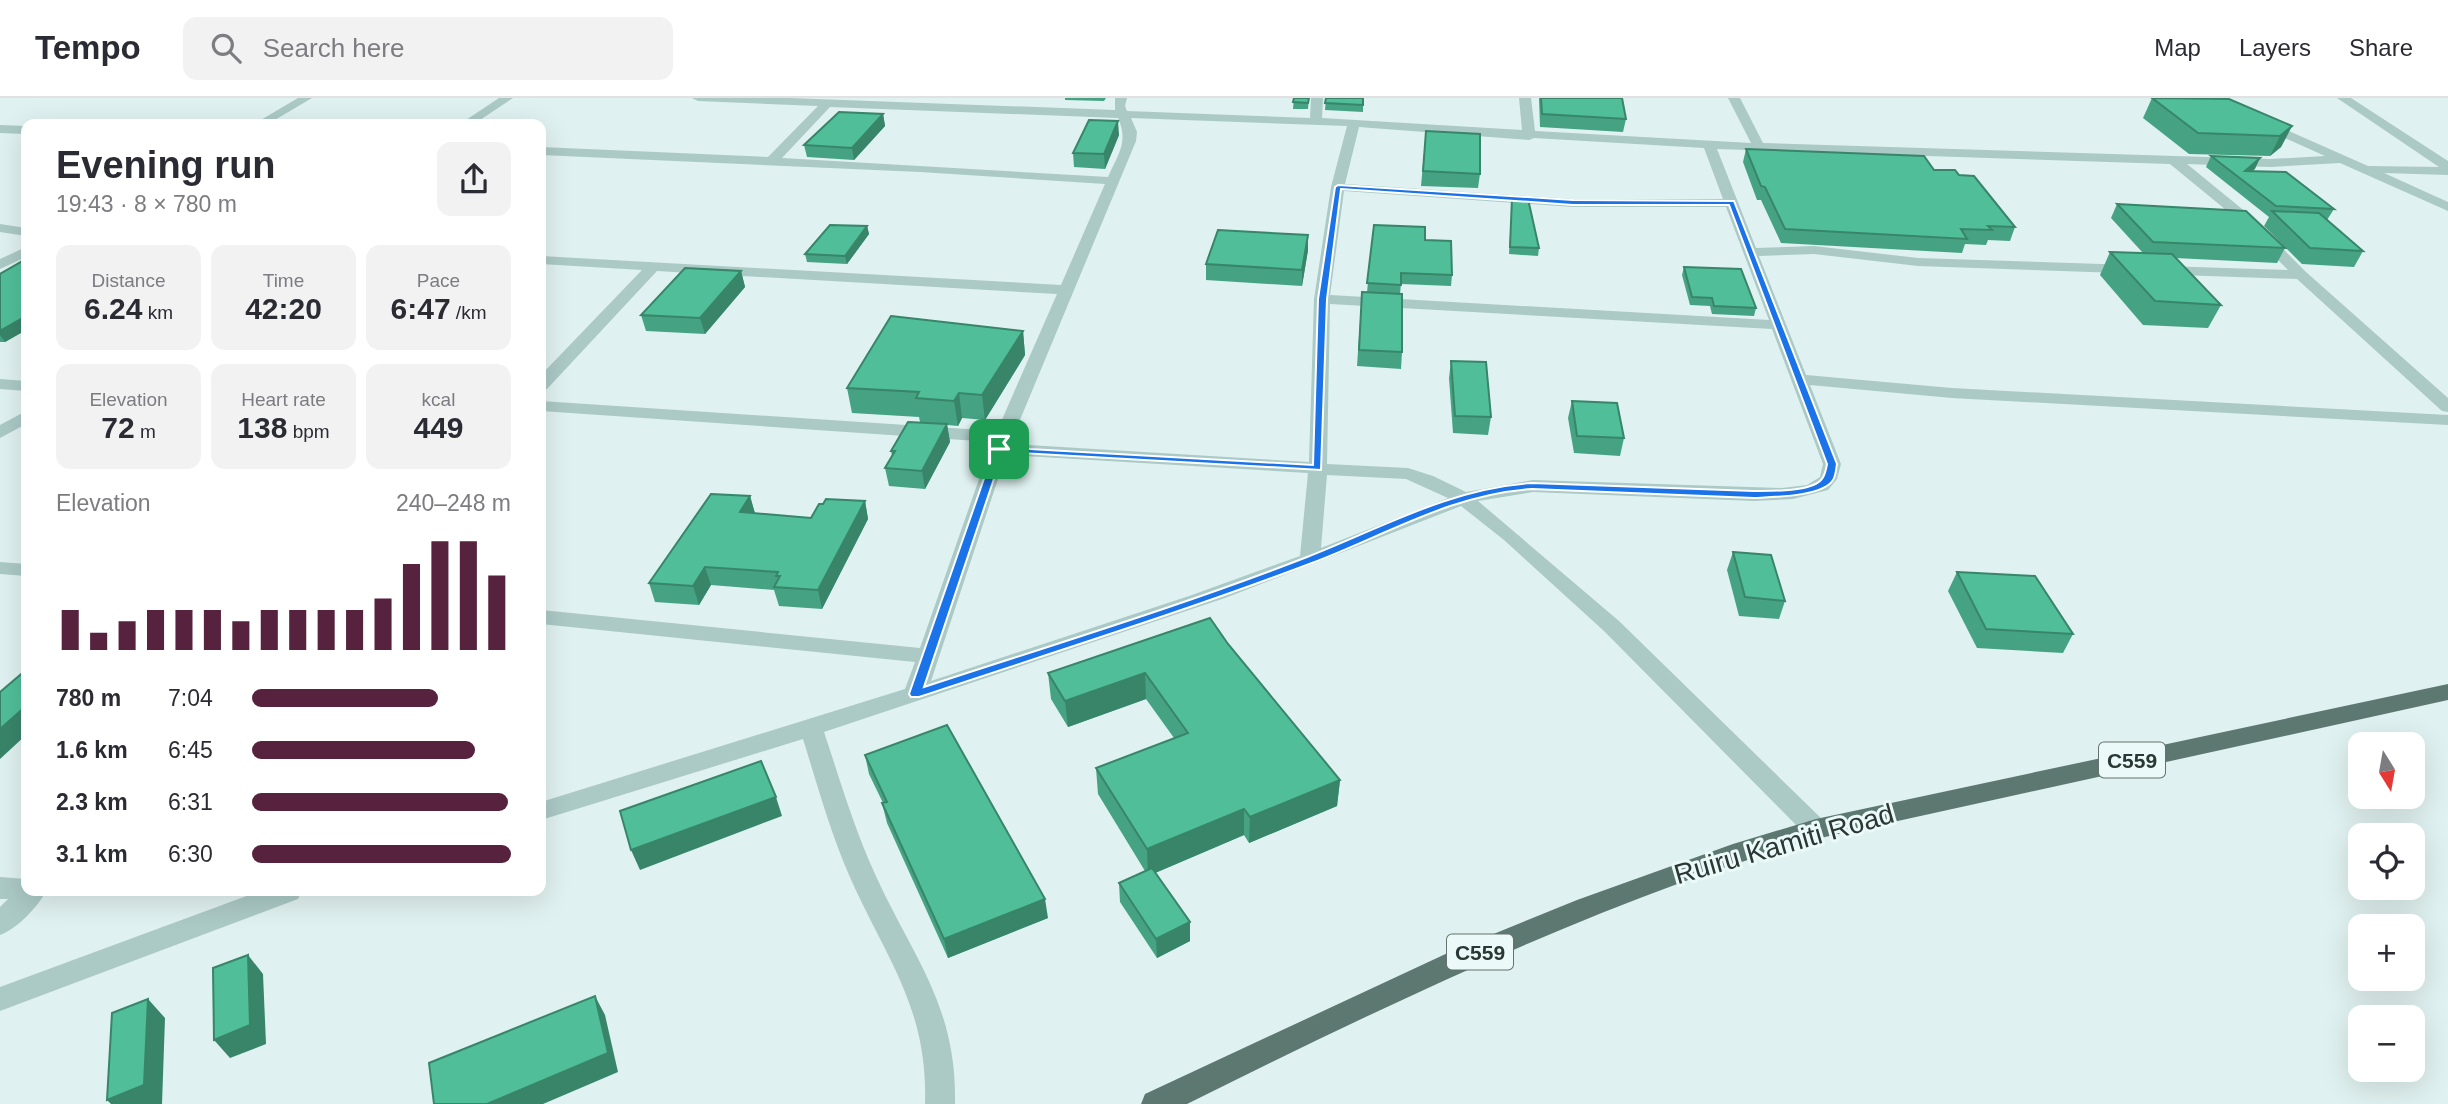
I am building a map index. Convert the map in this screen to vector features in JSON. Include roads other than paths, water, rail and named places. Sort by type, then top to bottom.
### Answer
[{"type":"main road","name":"Ruiru Kamiti Road","points":[[1156,1104],[1304,1032],[1520,934],[1651,882],[1816,829],[2448,692]]},
{"type":"street","points":[[269,119],[306,98]]},
{"type":"street","points":[[474,119],[507,98]]},
{"type":"street","points":[[698,98],[827,103],[1121,107],[1529,136],[1759,147],[2270,163],[2342,159]]},
{"type":"street","points":[[1316,121],[1317,98]]},
{"type":"street","points":[[1525,98],[1529,136]]},
{"type":"street","points":[[1734,98],[1759,147]]},
{"type":"street","points":[[2343,98],[2448,169]]},
{"type":"street","points":[[772,161],[827,103]]},
{"type":"street","points":[[915,694],[1001,443],[1130,141],[1129,125],[1121,107]]},
{"type":"street","points":[[2255,120],[2448,207]]},
{"type":"street","points":[[1310,559],[1318,468],[1322,299],[1338,187],[1354,123]]},
{"type":"street","points":[[0,129],[21,130]]},
{"type":"street","points":[[546,809],[811,728],[1200,599],[1310,559],[1460,498],[1502,488],[1532,486],[1754,495],[1808,490],[1829,480],[1832,464],[1709,145]]},
{"type":"street","points":[[546,151],[1113,181]]},
{"type":"street","points":[[2175,161],[2242,216],[2301,275],[2448,407]]},
{"type":"street","points":[[2363,169],[2448,169]]},
{"type":"street","points":[[1338,187],[1573,203],[1731,203]]},
{"type":"street","points":[[0,228],[21,231]]},
{"type":"street","points":[[1750,253],[1807,248],[1872,253],[1919,262],[2301,275]]},
{"type":"street","points":[[0,265],[21,254]]},
{"type":"street","points":[[546,260],[882,276],[1066,289]]},
{"type":"street","points":[[546,380],[653,267]]},
{"type":"street","points":[[1322,299],[1778,325]]},
{"type":"street","points":[[1799,379],[1952,393],[2448,420]]},
{"type":"street","points":[[0,384],[21,386]]},
{"type":"street","points":[[546,406],[1424,477],[1460,498],[1505,531],[1588,603],[1816,829]]},
{"type":"street","points":[[0,433],[21,419]]},
{"type":"street","points":[[0,568],[21,570]]},
{"type":"street","points":[[546,618],[929,656]]},
{"type":"street","points":[[811,728],[862,875],[931,1014],[943,1069],[940,1104]]},
{"type":"street","points":[[0,888],[21,890]]},
{"type":"street","points":[[0,924],[25,896]]},
{"type":"street","points":[[0,999],[276,896]]}]
